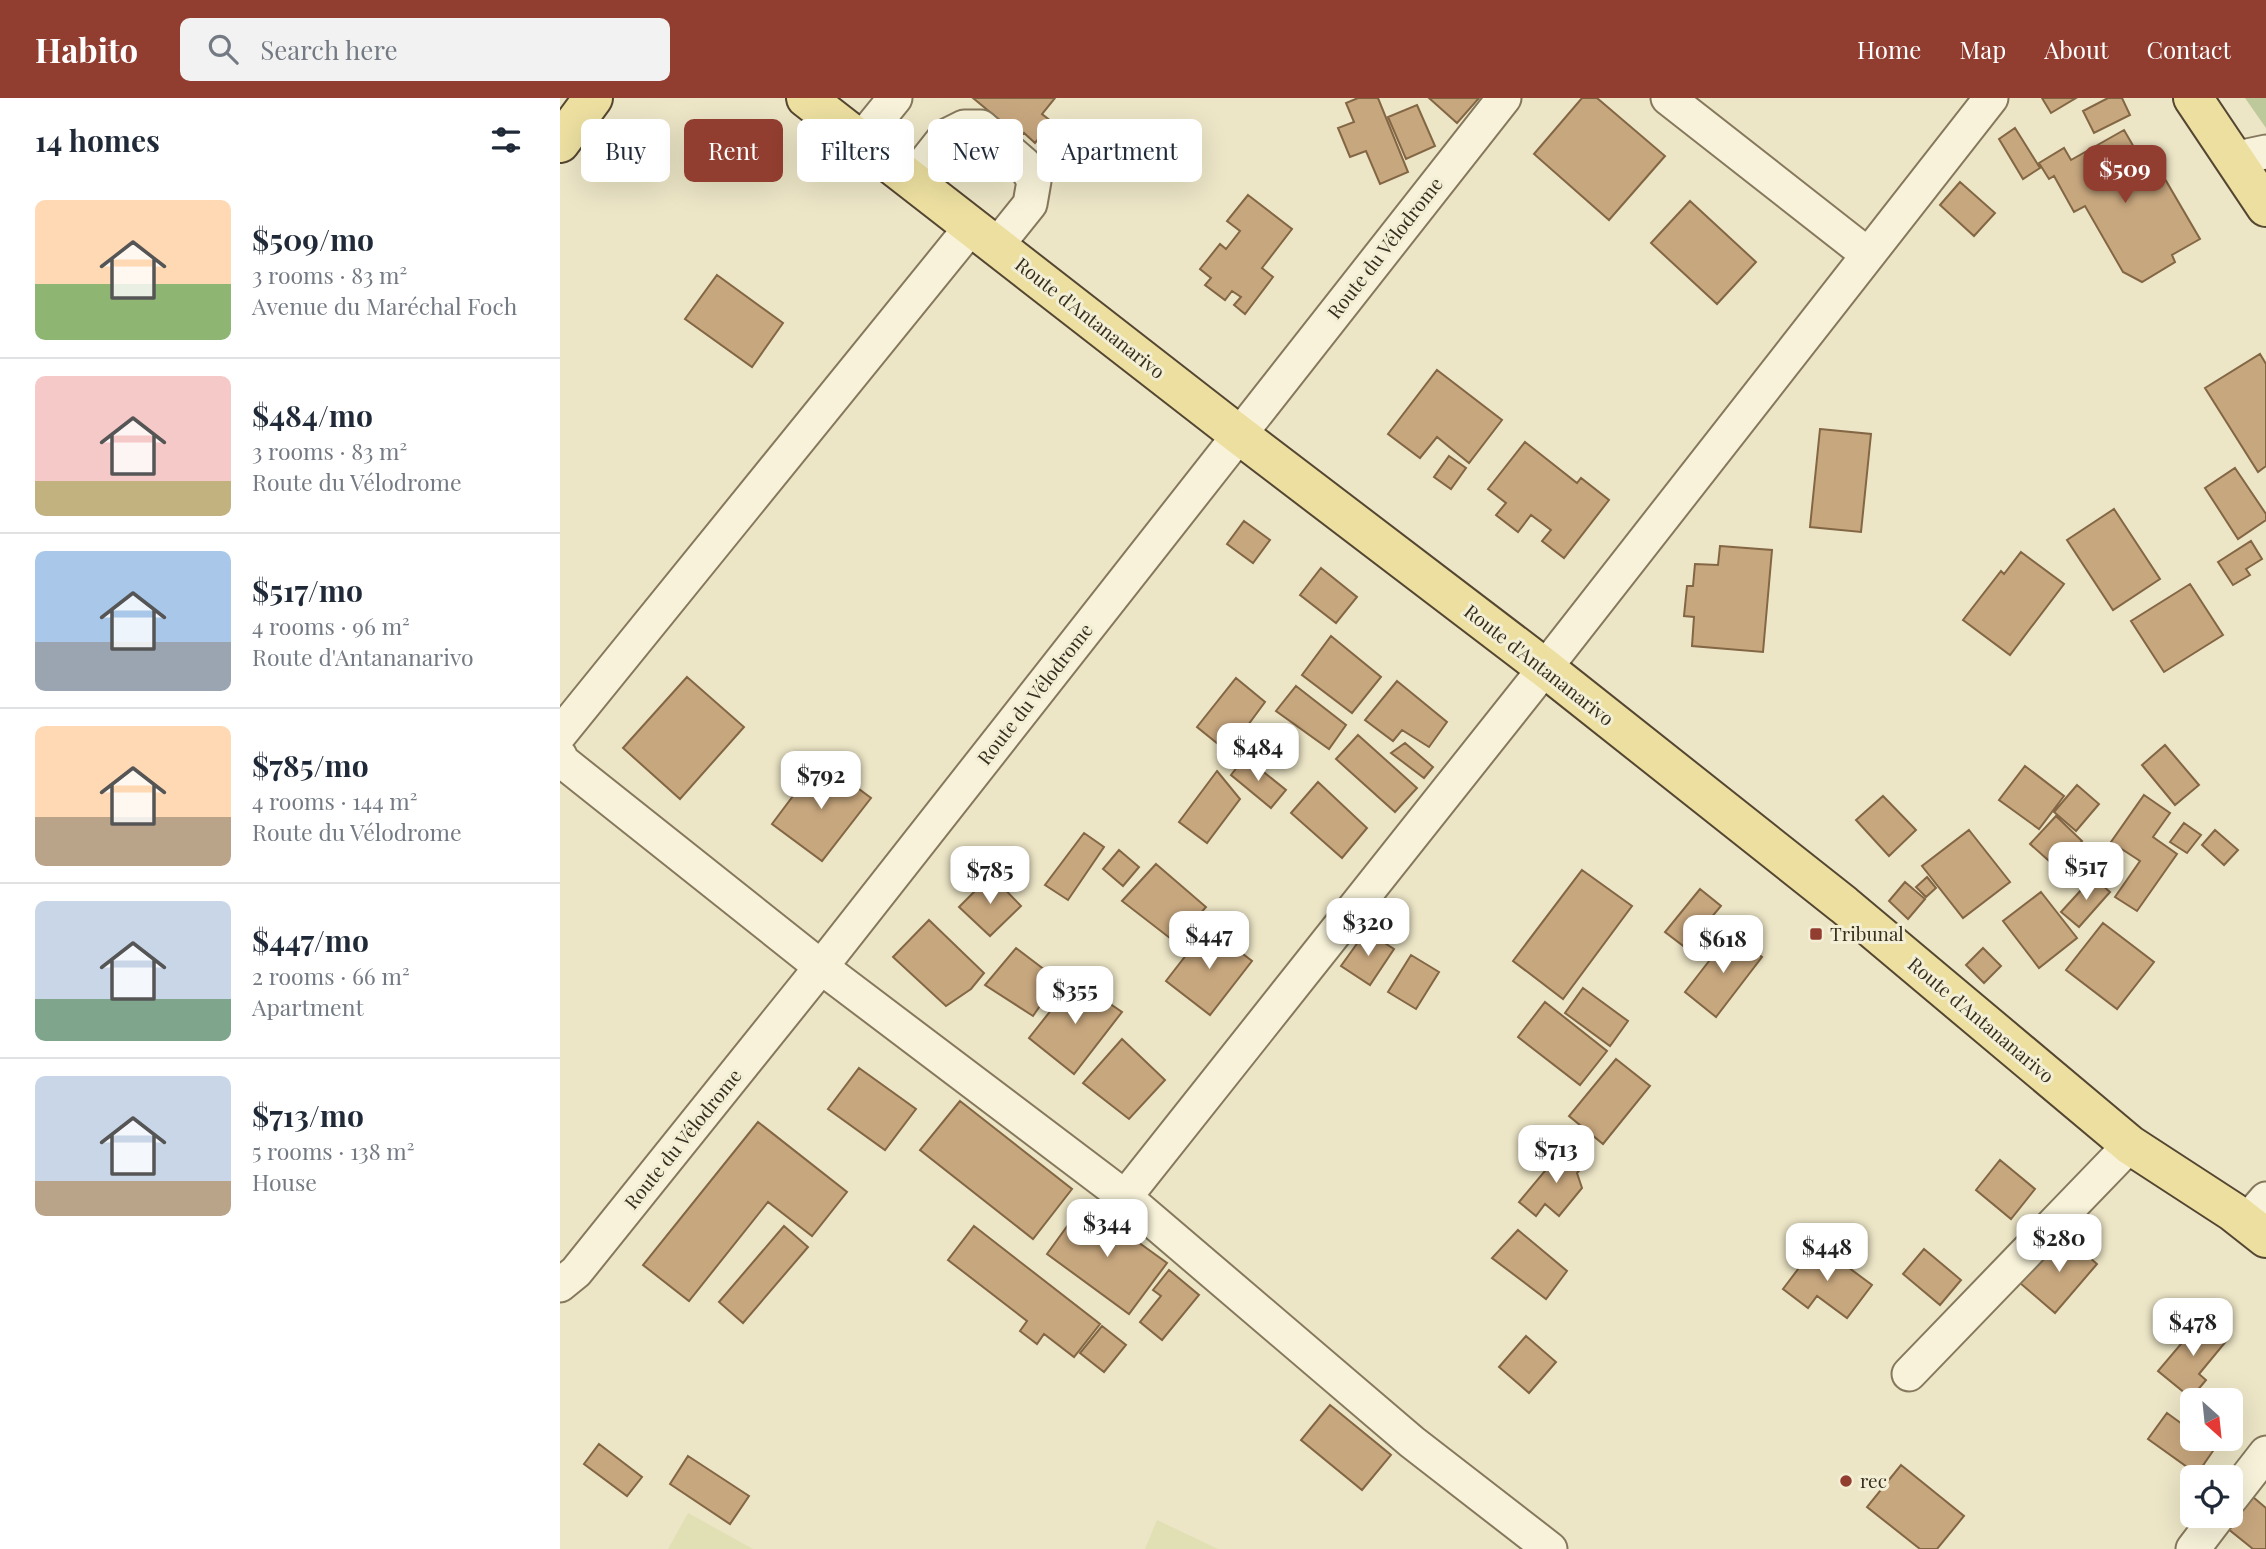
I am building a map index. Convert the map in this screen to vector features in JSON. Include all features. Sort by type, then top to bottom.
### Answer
[{"type":"main road","points":[[560,143],[593,98]]},
{"type":"main road","name":"Route d'Antananarivo","points":[[806,98],[834,119]]},
{"type":"main road","points":[[2193,98],[2250,156],[2266,207]]},
{"type":"main road","name":"Route d'Antananarivo","points":[[914,181],[1238,434],[1545,668],[1844,905],[2130,1145],[2259,1220]]},
{"type":"street","points":[[878,119],[895,98]]},
{"type":"street","name":"Route du Vélodrome","points":[[560,1285],[576,1272],[821,967],[1504,98]]},
{"type":"street","points":[[1668,98],[1867,254]]},
{"type":"street","points":[[1125,1197],[1545,668],[1991,98]]},
{"type":"street","points":[[560,734],[984,235],[1030,204],[1034,181],[1024,164],[981,127],[964,127],[946,135],[914,176]]},
{"type":"street","points":[[560,756],[562,761],[821,967],[1125,1197],[1412,1442],[1550,1549]]},
{"type":"street","points":[[1909,1374],[2130,1145]]},
{"type":"street","points":[[2243,1483],[2266,1453]]},
{"type":"street","points":[[2193,1549],[2209,1528]]},
{"type":"green space","points":[[2245,98],[2266,98],[2266,128]]},
{"type":"green space","points":[[688,1513],[753,1549],[668,1549]]},
{"type":"green space","points":[[1157,1520],[1218,1549],[1145,1549]]},
{"type":"building","points":[[973,98],[1055,98],[1042,114],[1048,119],[1037,119],[1035,143],[1023,134],[1023,119],[998,119]]},
{"type":"building","points":[[1358,98],[1378,98],[1408,172],[1380,184],[1366,151],[1350,157],[1338,128],[1354,122],[1346,103]]},
{"type":"building","points":[[1429,98],[1479,98],[1457,123]]},
{"type":"building","points":[[1582,98],[1597,98],[1665,156],[1609,220],[1534,154]]},
{"type":"building","points":[[2042,98],[2076,98],[2051,113]]},
{"type":"building","points":[[2108,98],[2122,98],[2130,115],[2094,133],[2083,111]]},
{"type":"building","points":[[1417,105],[1435,146],[1406,159],[1388,117]]},
{"type":"building","points":[[2015,128],[2040,168],[2023,179],[1999,139]]},
{"type":"building","points":[[2124,130],[2135,149],[2128,152],[2139,172],[2155,162],[2200,239],[2172,255],[2175,262],[2142,282],[2123,272],[2085,206],[2074,212],[2054,176],[2049,179],[2039,163],[2064,148],[2071,160]]},
{"type":"building","points":[[1960,182],[1995,213],[1974,236],[1940,205]]},
{"type":"building","points":[[1248,195],[1292,229],[1262,268],[1273,277],[1245,314],[1234,305],[1241,297],[1232,291],[1225,300],[1205,285],[1211,278],[1200,269],[1220,244],[1226,249],[1240,231],[1227,221]]},
{"type":"building","points":[[1690,201],[1756,262],[1717,304],[1651,243]]},
{"type":"building","points":[[717,275],[783,323],[752,367],[685,319]]},
{"type":"building","points":[[2260,354],[2266,364],[2266,466],[2258,472],[2205,388]]},
{"type":"building","points":[[1437,370],[1502,420],[1469,463],[1437,437],[1420,458],[1388,434]]},
{"type":"building","points":[[1820,429],[1871,434],[1861,532],[1810,527]]},
{"type":"building","points":[[1525,442],[1577,483],[1581,478],[1609,500],[1564,558],[1542,541],[1551,530],[1531,515],[1518,532],[1496,515],[1506,503],[1488,489]]},
{"type":"building","points":[[1449,456],[1466,468],[1451,489],[1434,477]]},
{"type":"building","points":[[2235,468],[2266,514],[2266,520],[2238,539],[2205,488]]},
{"type":"building","points":[[2114,509],[2160,579],[2113,610],[2067,540]]},
{"type":"building","points":[[1244,521],[1270,540],[1253,563],[1227,544]]},
{"type":"building","points":[[2251,541],[2262,559],[2246,569],[2250,575],[2233,585],[2218,562]]},
{"type":"building","points":[[1720,546],[1772,550],[1763,652],[1692,646],[1694,617],[1684,616],[1687,586],[1693,586],[1695,564],[1718,565]]},
{"type":"building","points":[[2021,552],[2064,584],[2010,655],[1963,620],[2001,571],[2004,574]]},
{"type":"building","points":[[1321,568],[1357,597],[1336,623],[1300,595]]},
{"type":"building","points":[[2190,584],[2223,635],[2164,672],[2131,621]]},
{"type":"building","points":[[1331,636],[1381,677],[1352,713],[1302,675]]},
{"type":"building","points":[[687,677],[744,727],[680,799],[623,748]]},
{"type":"building","points":[[1236,678],[1265,702],[1228,752],[1197,727]]},
{"type":"building","points":[[1397,681],[1447,722],[1429,747],[1402,730],[1393,741],[1365,720]]},
{"type":"building","points":[[1296,686],[1346,725],[1329,749],[1276,711]]},
{"type":"building","points":[[1358,735],[1417,788],[1395,812],[1336,759]]},
{"type":"building","points":[[1405,743],[1433,767],[1424,778],[1391,753]]},
{"type":"building","points":[[2165,745],[2199,785],[2175,805],[2142,765]]},
{"type":"building","points":[[1245,757],[1286,790],[1271,808],[1231,775]]},
{"type":"building","points":[[820,760],[871,798],[822,861],[772,824]]},
{"type":"building","points":[[2025,766],[2064,796],[2039,829],[1999,800]]},
{"type":"building","points":[[1217,771],[1240,799],[1207,843],[1179,822]]},
{"type":"building","points":[[1318,782],[1367,828],[1342,858],[1291,813]]},
{"type":"building","points":[[2077,785],[2099,804],[2076,831],[2054,812]]},
{"type":"building","points":[[2144,795],[2170,813],[2153,837],[2177,854],[2137,911],[2115,897],[2140,861],[2111,842]]},
{"type":"building","points":[[1883,796],[1916,830],[1889,856],[1856,820]]},
{"type":"building","points":[[2056,816],[2082,841],[2057,868],[2030,844]]},
{"type":"building","points":[[2184,823],[2201,835],[2187,853],[2170,842]]},
{"type":"building","points":[[1969,830],[2010,882],[1963,918],[1922,866]]},
{"type":"building","points":[[2215,830],[2238,850],[2224,865],[2202,845]]},
{"type":"building","points":[[1084,833],[1104,847],[1068,900],[1045,885]]},
{"type":"building","points":[[1119,850],[1139,867],[1123,886],[1103,869]]},
{"type":"building","points":[[1156,864],[1206,907],[1175,942],[1122,901]]},
{"type":"building","points":[[1582,870],[1632,906],[1563,999],[1513,961]]},
{"type":"building","points":[[991,875],[1021,906],[990,936],[959,907]]},
{"type":"building","points":[[1927,877],[1936,888],[1926,897],[1916,887]]},
{"type":"building","points":[[2093,877],[2110,892],[2079,927],[2061,912]]},
{"type":"building","points":[[1905,882],[1925,899],[1908,919],[1889,901]]},
{"type":"building","points":[[1700,889],[1721,906],[1686,948],[1665,932]]},
{"type":"building","points":[[2041,892],[2077,938],[2039,968],[2003,921]]},
{"type":"building","points":[[929,920],[984,973],[971,989],[946,1006],[893,957]]},
{"type":"building","points":[[2103,923],[2154,962],[2117,1009],[2066,970]]},
{"type":"building","points":[[1208,927],[1252,961],[1210,1015],[1166,981]]},
{"type":"building","points":[[1366,931],[1394,949],[1370,985],[1341,966]]},
{"type":"building","points":[[1730,934],[1762,957],[1716,1017],[1685,992]]},
{"type":"building","points":[[1016,948],[1058,980],[1033,1016],[985,985]]},
{"type":"building","points":[[1983,948],[2001,966],[1984,983],[1966,965]]},
{"type":"building","points":[[1411,955],[1439,972],[1416,1009],[1388,992]]},
{"type":"building","points":[[1075,980],[1122,1012],[1074,1074],[1029,1038]]},
{"type":"building","points":[[1583,988],[1628,1021],[1610,1046],[1565,1013]]},
{"type":"building","points":[[1545,1002],[1607,1051],[1580,1085],[1518,1037]]},
{"type":"building","points":[[1122,1039],[1165,1080],[1129,1119],[1083,1083]]},
{"type":"building","points":[[1616,1059],[1650,1086],[1603,1144],[1569,1116]]},
{"type":"building","points":[[859,1068],[916,1109],[885,1150],[828,1109]]},
{"type":"building","points":[[960,1101],[1072,1189],[1033,1239],[920,1150]]},
{"type":"building","points":[[758,1122],[847,1192],[812,1236],[768,1202],[689,1301],[643,1265]]},
{"type":"building","points":[[1565,1147],[1585,1164],[1577,1173],[1582,1188],[1559,1216],[1545,1204],[1536,1216],[1519,1202]]},
{"type":"building","points":[[2000,1160],[2035,1189],[2011,1219],[1976,1190]]},
{"type":"building","points":[[1084,1203],[1167,1263],[1129,1314],[1047,1254]]},
{"type":"building","points":[[784,1226],[808,1247],[743,1323],[719,1302]]},
{"type":"building","points":[[974,1226],[1100,1324],[1074,1357],[1044,1334],[1037,1344],[1020,1331],[1027,1321],[948,1260]]},
{"type":"building","points":[[1518,1230],[1567,1271],[1546,1299],[1492,1258]]},
{"type":"building","points":[[2063,1234],[2097,1264],[2055,1313],[2020,1283]]},
{"type":"building","points":[[1817,1244],[1872,1285],[1847,1318],[1817,1296],[1808,1308],[1783,1289]]},
{"type":"building","points":[[1924,1249],[1961,1280],[1940,1305],[1903,1274]]},
{"type":"building","points":[[1169,1270],[1199,1295],[1162,1340],[1140,1322],[1161,1296],[1153,1290]]},
{"type":"building","points":[[2203,1318],[2228,1339],[2199,1374],[2206,1380],[2199,1388],[2180,1389],[2158,1371]]},
{"type":"building","points":[[1102,1326],[1126,1345],[1104,1372],[1080,1353]]},
{"type":"building","points":[[1526,1336],[1556,1362],[1529,1393],[1499,1367]]},
{"type":"building","points":[[1330,1405],[1391,1455],[1362,1490],[1301,1440]]},
{"type":"building","points":[[2167,1413],[2180,1422],[2180,1451],[2213,1451],[2203,1465],[2184,1465],[2148,1439]]},
{"type":"building","points":[[599,1444],[642,1477],[627,1496],[584,1464]]},
{"type":"building","points":[[688,1456],[749,1496],[730,1524],[670,1484]]},
{"type":"building","points":[[1901,1465],[1964,1516],[1937,1549],[1920,1549],[1867,1507]]},
{"type":"building","points":[[2253,1497],[2266,1508],[2266,1549],[2253,1549],[2227,1528],[2243,1528],[2243,1509]]},
{"type":"place","name":"Tribunal","points":[[1816,934]]},
{"type":"place","name":"rec","points":[[1846,1481]]}]
